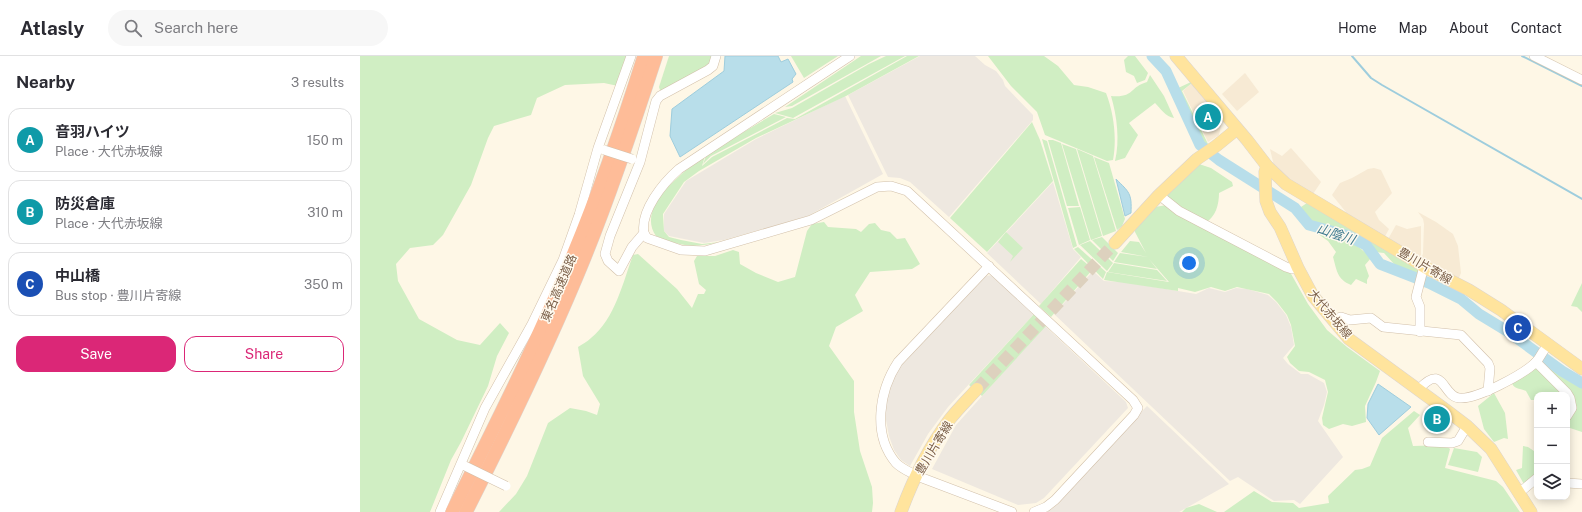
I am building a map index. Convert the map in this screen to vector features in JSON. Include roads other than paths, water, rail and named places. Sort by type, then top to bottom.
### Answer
[{"type":"highway","name":"東名高速道路","points":[[452,512],[543,325],[573,255],[600,187],[644,56]]},
{"type":"highway","name":"東名高速道路","points":[[466,512],[514,416],[554,330],[584,259],[611,190],[656,56]]},
{"type":"main road","points":[[1176,56],[1238,129],[1266,169]]},
{"type":"main road","points":[[1115,243],[1159,195],[1197,159],[1202,157],[1238,129]]},
{"type":"main road","name":"大代赤坂線","points":[[1266,169],[1266,201],[1283,233],[1312,296],[1349,339],[1419,389],[1467,426],[1492,449],[1531,512]]},
{"type":"main road","name":"豊川片寄線","points":[[1266,169],[1286,184],[1423,271],[1469,290],[1501,310],[1582,369]]},
{"type":"main road","name":"豊川片寄線","points":[[901,512],[926,456],[937,438],[951,418],[977,389]]},
{"type":"street","points":[[440,512],[462,465],[485,408],[535,318],[563,260],[631,56]]},
{"type":"street","points":[[644,233],[632,247],[619,272],[608,261],[605,254],[656,100],[660,96],[708,70],[713,66],[716,56]]},
{"type":"street","points":[[850,56],[679,169],[665,182],[653,200],[643,222],[644,233],[648,238],[681,250],[705,251],[811,220],[877,187],[892,186],[911,194],[1133,400],[1138,408],[1134,415],[1055,500],[1046,507],[1034,512]]},
{"type":"street","points":[[1534,56],[1582,80]]},
{"type":"street","points":[[601,149],[636,161]]},
{"type":"street","points":[[1159,195],[1179,211],[1286,267],[1292,269],[1298,268]]},
{"type":"street","points":[[989,266],[898,362],[892,371],[884,390],[881,420],[888,449],[897,464],[903,469],[1000,511],[1012,512]]},
{"type":"street","points":[[1420,332],[1420,307],[1416,297],[1423,271]]},
{"type":"street","points":[[1333,320],[1341,317],[1350,320],[1372,318],[1383,328],[1457,335],[1464,338],[1488,363],[1490,368],[1488,391]]},
{"type":"street","points":[[1419,389],[1430,379],[1438,379],[1443,382],[1453,396],[1459,398],[1473,396],[1488,391],[1526,370],[1537,361],[1545,348],[1549,345]]},
{"type":"street","points":[[1537,361],[1566,392]]},
{"type":"street","points":[[1570,398],[1572,408],[1570,411]]},
{"type":"street","points":[[1428,442],[1452,443],[1458,441],[1467,426]]},
{"type":"street","points":[[462,465],[506,486]]},
{"type":"street","points":[[1519,494],[1534,481]]},
{"type":"street","points":[[1570,483],[1582,484]]},
{"type":"water","points":[[725,56],[778,56],[781,62],[788,59],[796,74],[792,79],[793,82],[680,157],[670,136],[672,109],[724,71]]},
{"type":"water","points":[[1116,179],[1127,190],[1131,201],[1131,213],[1125,216]]},
{"type":"water","points":[[1378,384],[1411,407],[1379,435],[1367,418],[1368,404]]},
{"type":"waterway","name":"山陰川","points":[[1152,56],[1166,71],[1200,145],[1219,160],[1295,208],[1309,225],[1346,235],[1366,245],[1380,264],[1429,283],[1461,299],[1479,314],[1507,331],[1562,371],[1582,383]]},
{"type":"waterway","points":[[1352,56],[1371,78],[1382,85],[1582,199]]},
{"type":"waterway","points":[[1522,56],[1582,86]]},
{"type":"tunnel","points":[[977,389],[1115,243]]},
{"type":"place","name":"音羽ハイツ","points":[[1208,117]]},
{"type":"place","name":"中山橋","points":[[1518,328]]},
{"type":"place","name":"防災倉庫","points":[[1437,419]]}]
